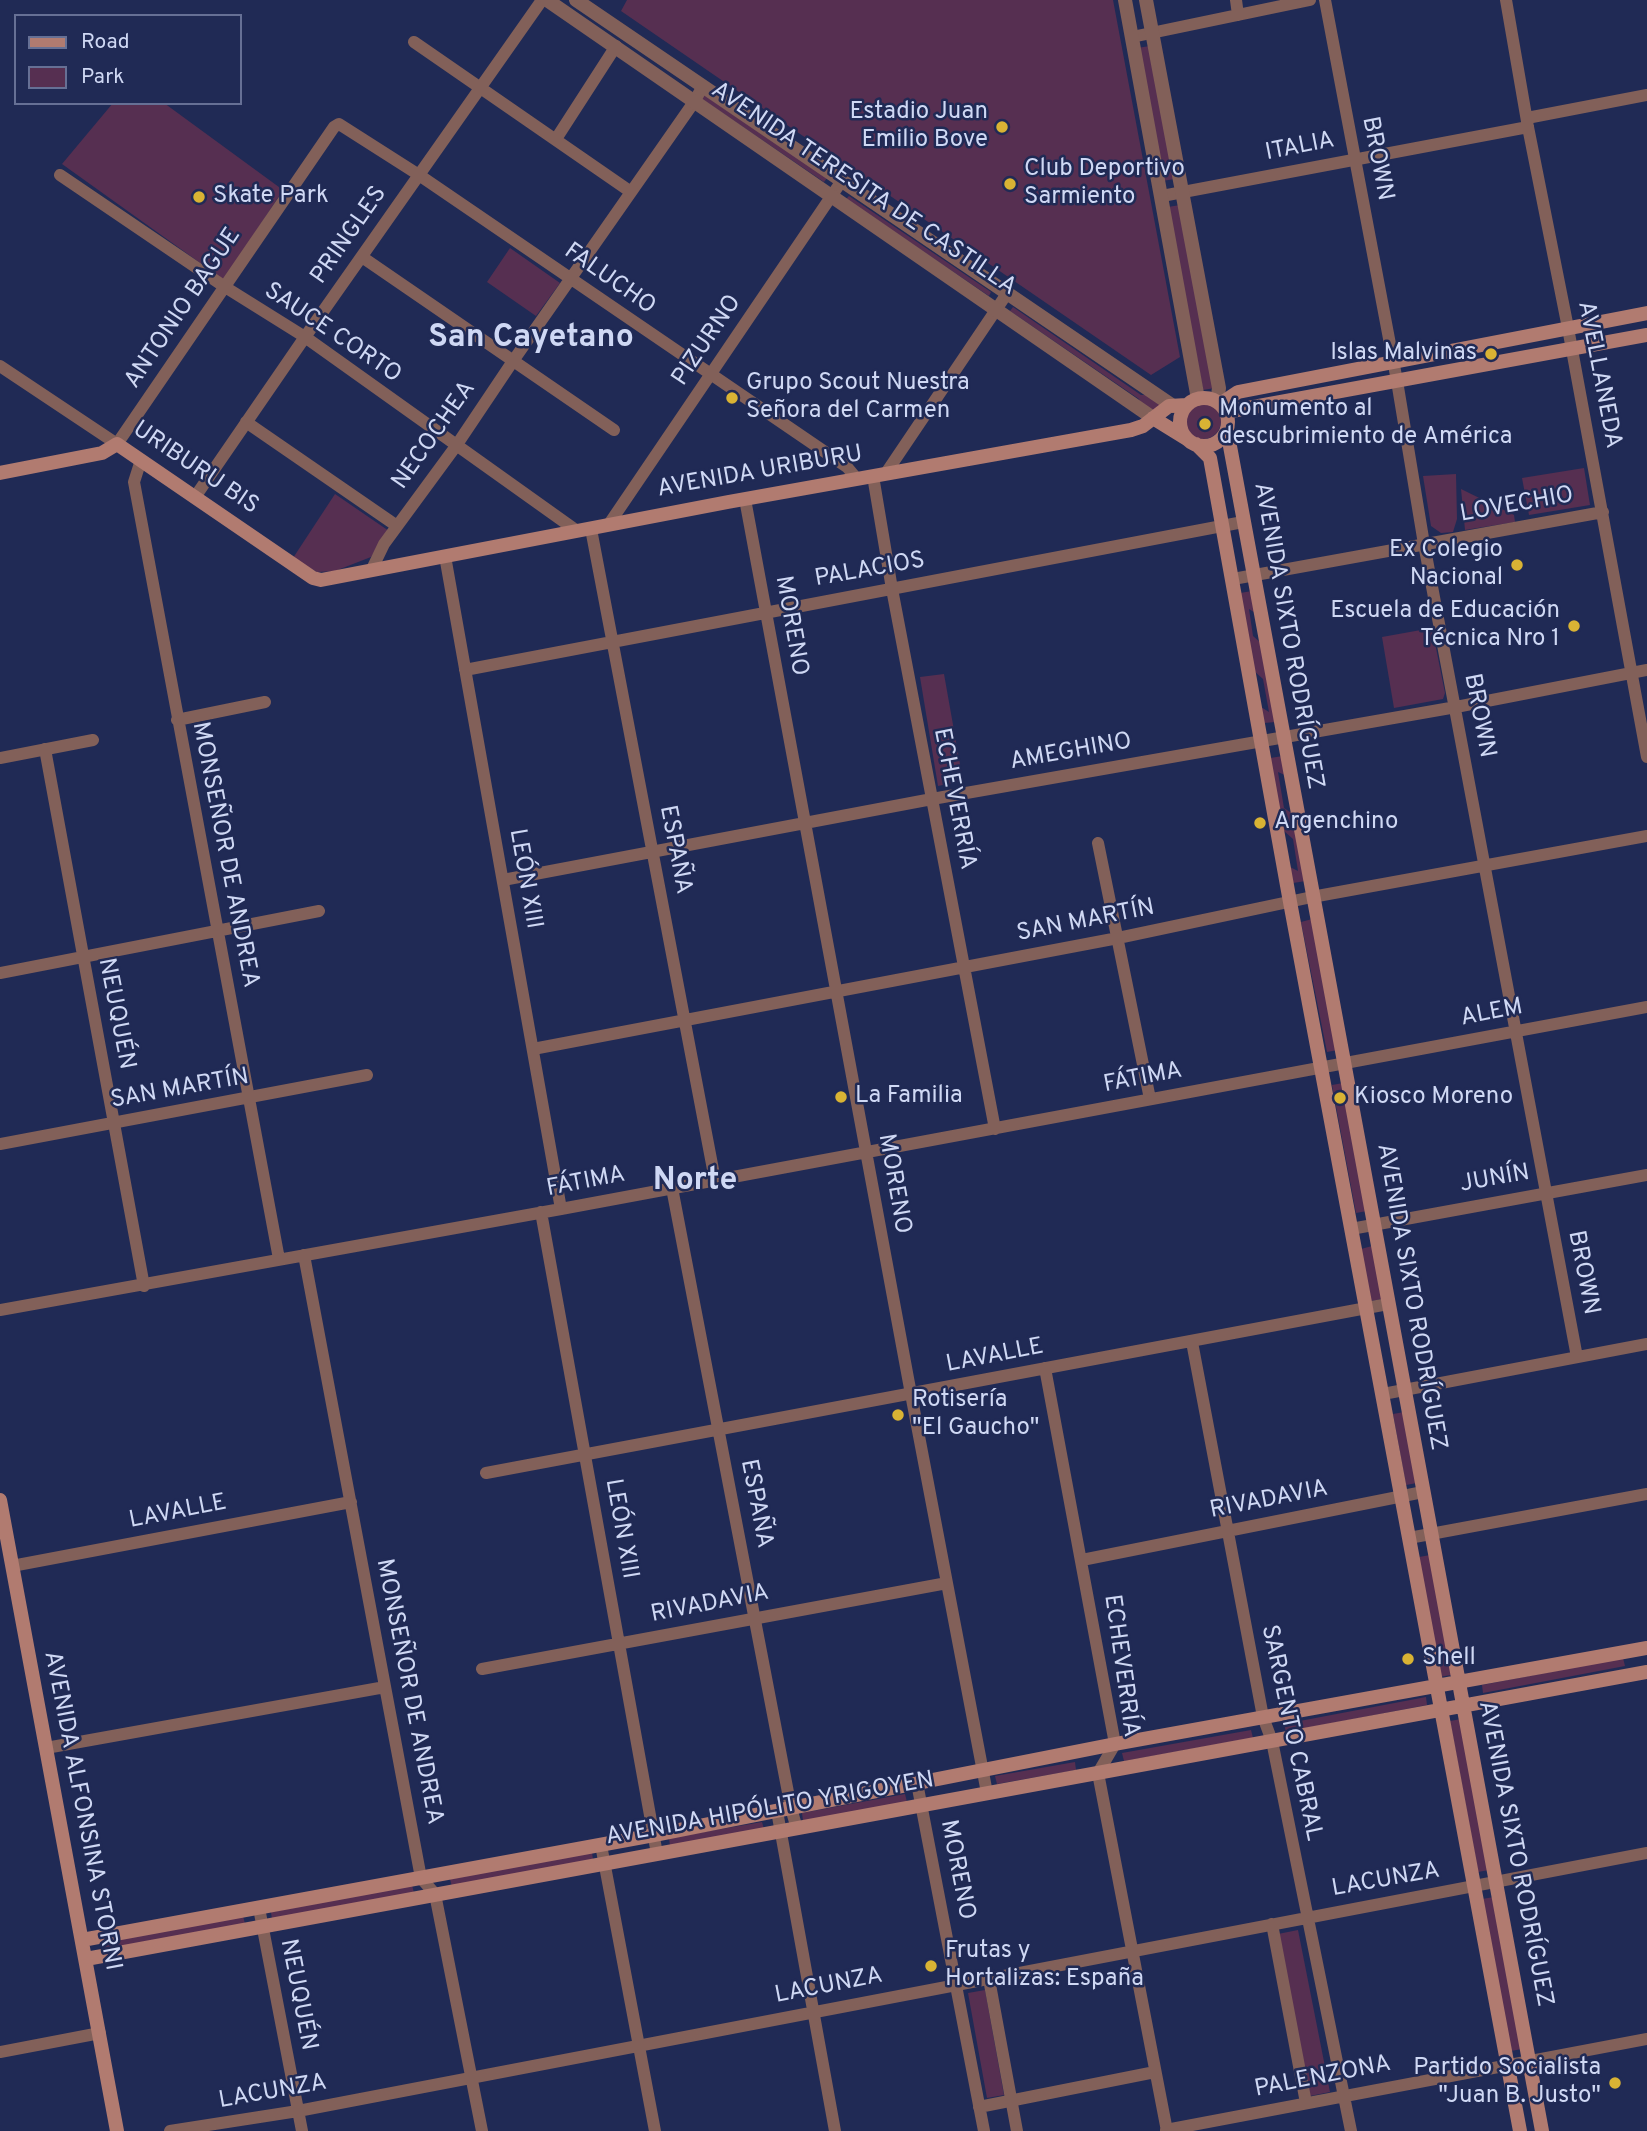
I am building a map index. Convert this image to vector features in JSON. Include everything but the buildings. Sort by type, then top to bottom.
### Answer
[{"type":"main road","points":[[1221,406],[1238,391],[1647,313]]},
{"type":"main road","points":[[1221,406],[1397,381],[1647,335]]},
{"type":"main road","points":[[1153,418],[1186,403],[1208,398],[1221,406],[1228,423],[1227,430],[1217,442],[1210,445],[1194,443],[1182,431],[1180,424],[1186,403]]},
{"type":"main road","name":"AVENIDA TERESITA DE CASTILLA","points":[[1153,418],[1194,443]]},
{"type":"main road","name":"AVENIDA URIBURU","points":[[372,569],[1131,430],[1143,426],[1153,418]]},
{"type":"main road","name":"AVENIDA SIXTO RODRÍGUEZ","points":[[1227,430],[1542,2131]]},
{"type":"main road","name":"AVENIDA SIXTO RODRÍGUEZ","points":[[1194,443],[1210,458],[1290,902],[1520,2131]]},
{"type":"main road","points":[[0,473],[102,453],[117,444]]},
{"type":"main road","name":"URIBURU BIS","points":[[117,444],[313,578],[321,580],[372,569]]},
{"type":"main road","name":"AVENIDA ALFONSINA STORNI","points":[[0,1500],[117,2131]]},
{"type":"main road","points":[[1643,1649],[1645,1672]]},
{"type":"main road","name":"AVENIDA HIPÓLITO YRIGOYEN","points":[[82,1940],[654,1835],[1115,1744],[1643,1649]]},
{"type":"main road","name":"AVENIDA HIPÓLITO YRIGOYEN","points":[[86,1959],[1645,1672]]},
{"type":"street","name":"AVENIDA TERESITA DE CASTILLA","points":[[544,0],[616,46],[1153,418]]},
{"type":"street","name":"PRINGLES","points":[[195,497],[304,337],[544,0]]},
{"type":"street","name":"AVENIDA TERESITA DE CASTILLA","points":[[576,0],[1006,295],[1186,403]]},
{"type":"street","points":[[1125,0],[1162,196],[1186,403]]},
{"type":"street","points":[[1146,0],[1221,406]]},
{"type":"street","points":[[1236,0],[1238,15]]},
{"type":"street","points":[[1132,37],[1310,0]]},
{"type":"street","name":"BROWN","points":[[1325,0],[1577,1357]]},
{"type":"street","name":"AVELLANEDA","points":[[1506,0],[1647,757]]},
{"type":"street","points":[[414,42],[631,192]]},
{"type":"street","points":[[555,139],[616,46]]},
{"type":"street","name":"NECOCHEA","points":[[372,569],[384,544],[456,446],[703,86]]},
{"type":"street","name":"ITALIA","points":[[1162,196],[1355,158],[1647,95]]},
{"type":"street","name":"FALUCHO","points":[[334,127],[339,124],[344,126],[419,175],[847,467],[857,479]]},
{"type":"street","name":"ANTONIO BAGUE","points":[[117,444],[334,127]]},
{"type":"street","name":"SAUCE CORTO","points":[[60,175],[304,337],[456,446],[584,530]]},
{"type":"street","name":"PIZURNO","points":[[609,524],[841,182]]},
{"type":"street","points":[[362,257],[614,430]]},
{"type":"street","points":[[880,475],[1006,295]]},
{"type":"street","name":"URIBURU BIS","points":[[0,366],[117,444]]},
{"type":"street","points":[[246,422],[397,526]]},
{"type":"street","name":"MONSEÑOR DE ANDREA","points":[[141,460],[134,482],[279,1259]]},
{"type":"street","name":"ECHEVERRÍA","points":[[880,475],[891,589],[995,1129]]},
{"type":"street","name":"MORENO","points":[[745,499],[987,1793]]},
{"type":"street","name":"LOVECHIO","points":[[1233,579],[1603,512]]},
{"type":"street","name":"PALACIOS","points":[[465,670],[1242,522]]},
{"type":"street","name":"ESPAÑA","points":[[584,530],[613,641],[715,1180]]},
{"type":"street","name":"LEÓN XIII","points":[[445,555],[561,1209]]},
{"type":"street","name":"AMEGHINO","points":[[503,880],[932,799],[1455,707],[1647,670]]},
{"type":"street","points":[[177,720],[265,702]]},
{"type":"street","points":[[0,758],[93,740]]},
{"type":"street","name":"NEUQUÉN","points":[[45,749],[144,1286]]},
{"type":"street","name":"SAN MARTÍN","points":[[533,1049],[965,967],[1312,897],[1647,836]]},
{"type":"street","points":[[1098,843],[1150,1099]]},
{"type":"street","points":[[0,973],[319,911]]},
{"type":"street","name":"ALEM","points":[[1344,1063],[1647,1007]]},
{"type":"street","name":"FÁTIMA","points":[[0,1310],[105,1290],[144,1286],[1344,1063]]},
{"type":"street","name":"SAN MARTÍN","points":[[0,1144],[367,1075]]},
{"type":"street","name":"JUNÍN","points":[[1351,1229],[1647,1175]]},
{"type":"street","name":"ESPAÑA","points":[[672,1188],[755,1618],[784,1810],[781,1832],[835,2131]]},
{"type":"street","name":"LEÓN XIII","points":[[541,1212],[657,1854]]},
{"type":"street","name":"MONSEÑOR DE ANDREA","points":[[304,1255],[421,1878]]},
{"type":"street","name":"LAVALLE","points":[[486,1474],[1388,1304]]},
{"type":"street","name":"SARGENTO CABRAL","points":[[1192,1342],[1263,1717],[1272,1741],[1350,2131]]},
{"type":"street","points":[[1383,1394],[1647,1344]]},
{"type":"street","name":"ECHEVERRÍA","points":[[1045,1368],[1115,1744],[1098,1773]]},
{"type":"street","name":"RIVADAVIA","points":[[1082,1560],[1423,1492]]},
{"type":"street","points":[[1409,1538],[1647,1494]]},
{"type":"street","name":"LAVALLE","points":[[12,1566],[351,1502]]},
{"type":"street","name":"RIVADAVIA","points":[[482,1669],[947,1583]]},
{"type":"street","points":[[46,1748],[385,1686]]},
{"type":"street","points":[[1098,1773],[1166,2130]]},
{"type":"street","name":"MORENO","points":[[917,1783],[984,2131]]},
{"type":"street","name":"ESPAÑA","points":[[784,1810],[797,1829]]},
{"type":"street","points":[[601,1845],[655,2131]]},
{"type":"street","name":"LACUNZA","points":[[170,2131],[298,2111],[1647,1853]]},
{"type":"street","points":[[421,1878],[435,1894],[482,2131]]},
{"type":"street","name":"NEUQUÉN","points":[[259,1908],[302,2131]]},
{"type":"street","points":[[1272,1924],[1306,2103]]},
{"type":"street","points":[[989,1979],[1017,2131]]},
{"type":"street","points":[[0,2052],[100,2033]]},
{"type":"street","name":"PALENZONA","points":[[1166,2130],[1647,2039]]},
{"type":"street","points":[[979,2107],[1155,2072]]},
{"type":"green space","name":"Club Deportivo Sarmiento","points":[[627,0],[1113,0],[1180,357],[1151,375],[621,11]]},
{"type":"green space","points":[[1150,46],[1175,179],[1162,181],[1137,48]]},
{"type":"green space","points":[[704,95],[827,178],[824,182],[702,99]]},
{"type":"green space","points":[[111,105],[167,105],[283,190],[224,280],[62,164]]},
{"type":"green space","points":[[849,196],[991,292],[989,296],[846,199]]},
{"type":"green space","points":[[1180,205],[1215,388],[1203,390],[1168,207]]},
{"type":"green space","points":[[510,248],[560,283],[536,316],[487,282]]},
{"type":"green space","points":[[1013,307],[1141,395],[1150,395],[1164,406],[1151,412],[1141,405],[1139,399],[1010,311]]},
{"type":"green space","points":[[1203,403],[1216,408],[1221,421],[1216,434],[1203,439],[1190,434],[1185,421],[1190,408]]},
{"type":"green space","points":[[1584,468],[1590,505],[1529,515],[1522,478]]},
{"type":"green space","points":[[1456,474],[1457,519],[1453,532],[1441,533],[1431,526],[1423,476]]},
{"type":"green space","points":[[1461,489],[1514,515],[1515,522],[1465,530]]},
{"type":"green space","points":[[335,494],[389,531],[371,557],[335,571],[317,572],[293,558]]},
{"type":"green space","points":[[1252,591],[1257,614],[1249,609],[1253,636],[1262,644],[1276,722],[1264,723],[1261,707],[1269,712],[1263,679],[1254,671],[1240,593]]},
{"type":"green space","points":[[1432,628],[1445,693],[1443,699],[1394,708],[1382,637]]},
{"type":"green space","points":[[944,674],[963,781],[938,786],[920,677]]},
{"type":"green space","points":[[1283,756],[1287,776],[1278,772],[1284,808],[1293,814],[1306,881],[1293,883],[1290,867],[1298,871],[1293,839],[1284,831],[1270,758]]},
{"type":"green space","points":[[1312,919],[1338,1050],[1327,1052],[1301,922]]},
{"type":"green space","points":[[1343,1083],[1367,1211],[1356,1213],[1332,1085]]},
{"type":"green space","points":[[1372,1246],[1382,1299],[1371,1301],[1361,1249]]},
{"type":"green space","points":[[1404,1412],[1417,1483],[1406,1485],[1393,1414]]},
{"type":"green space","points":[[1430,1555],[1451,1675],[1440,1677],[1419,1557]]},
{"type":"green space","points":[[1623,1658],[1625,1666],[1483,1693],[1482,1685]]},
{"type":"green space","points":[[1426,1697],[1427,1705],[1286,1732],[1284,1724]]},
{"type":"green space","points":[[1461,1719],[1489,1870],[1478,1872],[1450,1721]]},
{"type":"green space","points":[[1251,1730],[1253,1738],[1124,1761],[1122,1753]]},
{"type":"green space","points":[[1075,1762],[1076,1770],[997,1784],[995,1776]]},
{"type":"green space","points":[[905,1794],[907,1802],[803,1821],[802,1813]]},
{"type":"green space","points":[[762,1822],[764,1829],[670,1846],[669,1838]]},
{"type":"green space","points":[[592,1852],[593,1860],[452,1887],[450,1879]]},
{"type":"green space","points":[[412,1885],[414,1893],[272,1920],[271,1912]]},
{"type":"green space","points":[[1494,1897],[1522,2049],[1511,2051],[1482,1899]]},
{"type":"green space","points":[[243,1916],[245,1924],[103,1951],[102,1943]]},
{"type":"green space","points":[[1298,1930],[1330,2092],[1310,2096],[1278,1934]]},
{"type":"green space","points":[[985,1990],[1004,2095],[987,2098],[968,1993]]},
{"type":"place","name":"Estadio Juan Emilio Bove","points":[[1002,127]]},
{"type":"place","name":"Club Deportivo Sarmiento","points":[[1010,184]]},
{"type":"place","name":"Skate Park","points":[[199,197]]},
{"type":"place","name":"Islas Malvinas","points":[[1491,354]]},
{"type":"place","name":"Grupo Scout Nuestra Señora del Carmen","points":[[732,398]]},
{"type":"place","name":"Monumento al descubrimiento de América","points":[[1205,424]]},
{"type":"place","name":"Ex Colegio Nacional","points":[[1517,565]]},
{"type":"place","name":"Escuela de Educación Técnica Nro 1","points":[[1574,626]]},
{"type":"place","name":"Argenchino","points":[[1260,823]]},
{"type":"place","name":"La Familia","points":[[841,1097]]},
{"type":"place","name":"Kiosco Moreno","points":[[1340,1098]]},
{"type":"place","name":"Rotisería \"El Gaucho\"","points":[[898,1415]]},
{"type":"place","name":"Shell","points":[[1408,1659]]},
{"type":"place","name":"Frutas y Hortalizas: España","points":[[931,1966]]},
{"type":"place","name":"Partido Socialista \"Juan B. Justo\"","points":[[1615,2083]]},
{"type":"district","name":"San Cayetano","points":[[531,340]]},
{"type":"district","name":"Norte","points":[[695,1183]]}]
